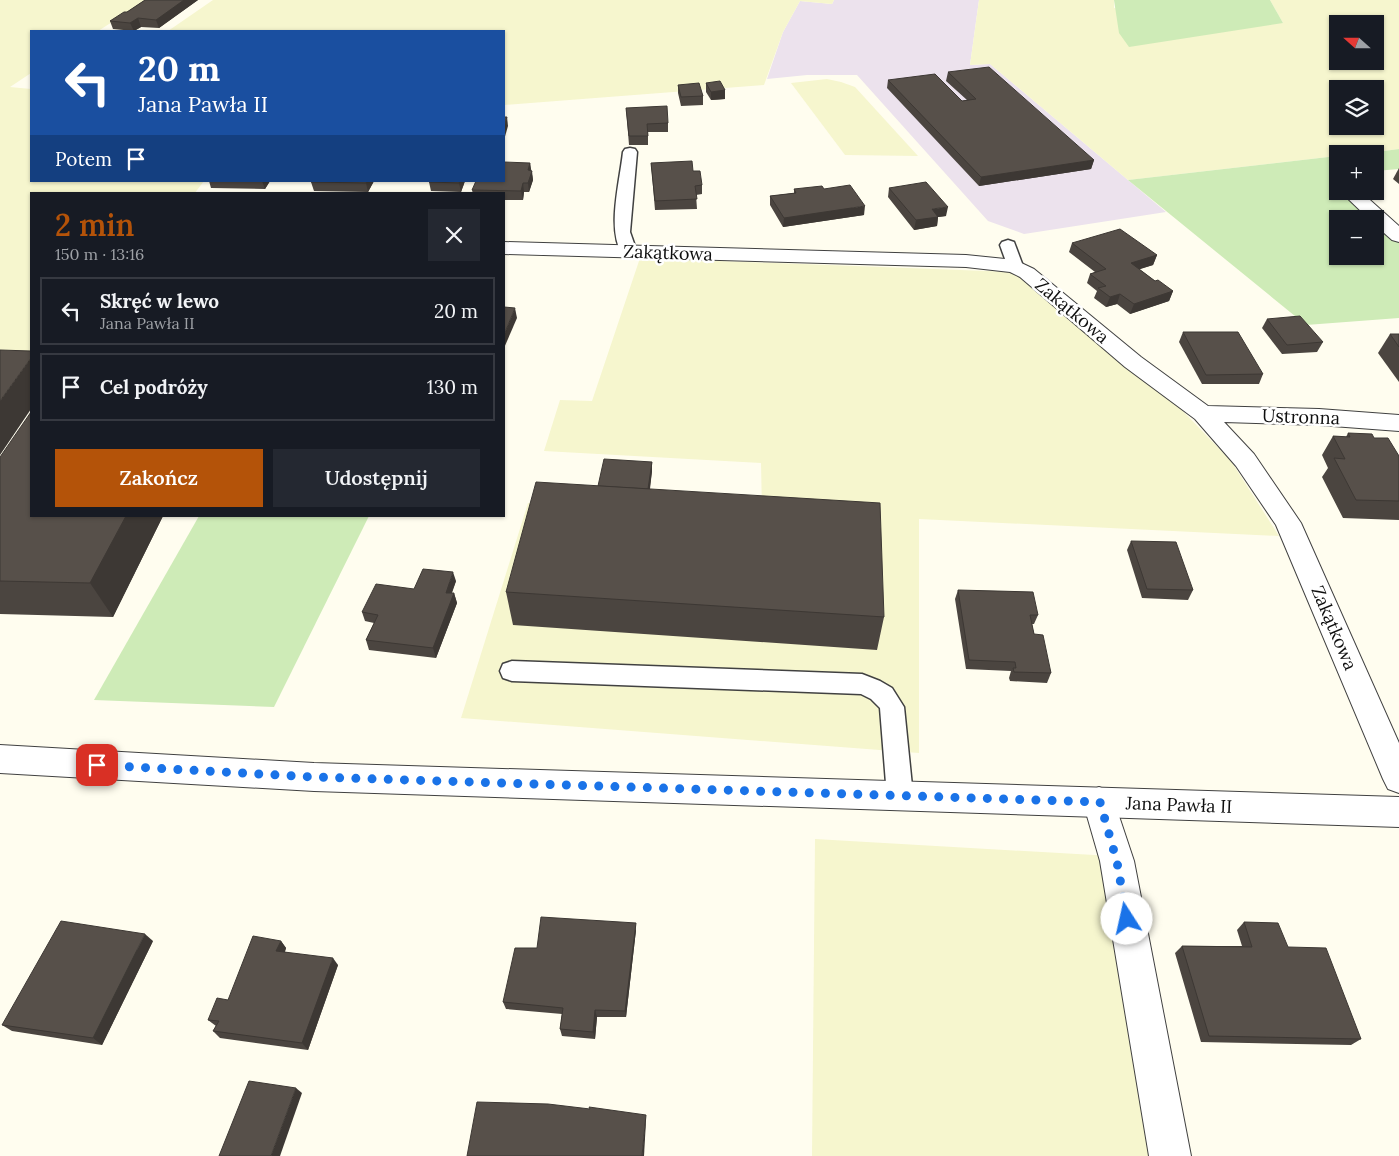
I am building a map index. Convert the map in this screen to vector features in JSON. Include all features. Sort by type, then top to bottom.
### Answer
[{"type":"street","points":[[1359,200],[1399,236]]},
{"type":"street","name":"Zakątkowa","points":[[505,248],[966,261],[1011,255],[1027,273],[1133,362],[1203,414],[1245,460],[1288,523],[1399,779]]},
{"type":"street","name":"Ustronna","points":[[1203,414],[1319,417],[1399,423]]},
{"type":"street","name":"Jana Pawła II","points":[[0,759],[314,777],[1399,812]]},
{"type":"street","points":[[1100,802],[1117,862],[1170,1156]]},
{"type":"lane","points":[[628,252],[622,232],[630,152]]},
{"type":"lane","points":[[512,671],[862,684],[875,688],[886,696],[892,707],[900,796]]},
{"type":"shaded area","points":[[834,0],[979,0],[970,65],[990,64],[1166,212],[1024,234],[988,221],[857,75],[807,75],[767,79],[783,32],[800,1],[832,4]]},
{"type":"green space","points":[[0,0],[147,0],[100,30],[30,30],[30,74],[10,87],[30,89],[30,182],[203,182],[196,192],[30,192],[30,364],[0,361]]},
{"type":"green space","points":[[213,0],[834,0],[832,4],[800,1],[783,32],[764,85],[505,105],[505,30],[169,30]]},
{"type":"green space","points":[[979,0],[1114,0],[1114,8],[1283,23],[1270,0],[1399,0],[1399,149],[1384,151],[1384,145],[1329,145],[1329,157],[1128,180],[990,64],[970,65]]},
{"type":"green space","points":[[1114,0],[1270,0],[1283,23],[1129,47],[1119,33]]},
{"type":"green space","points":[[827,79],[855,87],[918,156],[845,155],[791,83]]},
{"type":"green space","points":[[1399,149],[1399,169],[1384,170],[1384,151]]},
{"type":"green space","points":[[1329,157],[1329,200],[1357,200],[1368,210],[1329,210],[1329,265],[1384,265],[1384,225],[1399,239],[1399,318],[1306,325],[1128,180]]},
{"type":"green space","points":[[640,258],[1013,272],[1179,407],[1231,461],[1279,536],[919,519],[919,753],[461,718],[528,503],[762,513],[761,463],[544,451],[560,400],[592,401]]},
{"type":"green space","points":[[198,517],[369,517],[274,707],[94,700]]},
{"type":"green space","points":[[815,839],[1129,857],[1182,1156],[812,1156]]},
{"type":"building","points":[[145,0],[184,0],[156,20],[138,18],[130,23],[110,21],[127,12]]},
{"type":"building","points":[[989,67],[1094,160],[981,177],[888,80],[935,74],[962,101],[976,99],[948,72]]},
{"type":"building","points":[[720,81],[725,90],[711,92],[706,83]]},
{"type":"building","points":[[699,83],[703,96],[681,97],[678,85]]},
{"type":"building","points":[[667,106],[668,123],[647,124],[648,136],[629,136],[626,108]]},
{"type":"building","points":[[692,161],[693,171],[700,171],[702,185],[695,186],[697,199],[655,201],[651,163]]},
{"type":"building","points":[[505,162],[530,163],[528,170],[532,171],[528,183],[523,183],[521,191],[472,190],[476,182],[505,182]]},
{"type":"building","points":[[311,182],[366,182],[366,183]]},
{"type":"building","points":[[926,182],[948,207],[932,209],[938,217],[916,220],[889,188]]},
{"type":"building","points":[[850,185],[865,206],[784,218],[770,196],[796,193],[794,189],[822,186],[824,189]]},
{"type":"building","points":[[1120,229],[1157,255],[1131,263],[1155,281],[1158,280],[1173,291],[1134,304],[1120,294],[1110,297],[1098,288],[1106,286],[1090,274],[1106,269],[1072,243]]},
{"type":"building","points":[[505,307],[515,308],[505,333]]},
{"type":"building","points":[[1300,316],[1323,342],[1287,345],[1267,319]]},
{"type":"building","points":[[1183,332],[1238,332],[1263,374],[1206,375]]},
{"type":"building","points":[[1390,334],[1399,334],[1399,347]]},
{"type":"building","points":[[0,350],[30,351],[30,359],[0,401]]},
{"type":"building","points":[[30,413],[30,517],[125,517],[90,583],[0,581],[0,457]]},
{"type":"building","points":[[1348,433],[1372,434],[1374,438],[1388,438],[1399,456],[1399,501],[1356,500],[1334,458],[1345,459],[1333,436],[1350,437]]},
{"type":"building","points":[[604,459],[652,462],[648,489],[598,486]]},
{"type":"building","points":[[536,482],[880,503],[884,617],[506,592]]},
{"type":"building","points":[[1131,541],[1176,542],[1193,590],[1147,589]]},
{"type":"building","points":[[423,569],[453,572],[446,593],[454,593],[433,648],[366,640],[378,615],[362,612],[376,584],[414,589]]},
{"type":"building","points":[[958,590],[1033,592],[1038,615],[1030,615],[1034,634],[1043,635],[1051,673],[1014,672],[1013,668],[1016,668],[1015,662],[969,660]]},
{"type":"building","points":[[541,917],[636,923],[625,1011],[595,1010],[593,1032],[560,1029],[563,1008],[503,1002],[515,948],[537,948]]},
{"type":"building","points":[[61,921],[145,934],[93,1038],[2,1025]]},
{"type":"building","points":[[1244,922],[1278,923],[1288,947],[1326,948],[1361,1039],[1209,1036],[1182,946],[1252,947]]},
{"type":"building","points":[[253,936],[281,941],[276,951],[333,958],[302,1043],[213,1031],[219,1021],[208,1020],[217,998],[228,1000]]},
{"type":"building","points":[[249,1081],[296,1088],[271,1156],[219,1156]]},
{"type":"building","points":[[477,1102],[548,1104],[590,1109],[589,1107],[646,1115],[642,1156],[467,1156]]},
{"type":"route","points":[[97,765],[314,777],[1100,802],[1117,862],[1127,919]]}]
